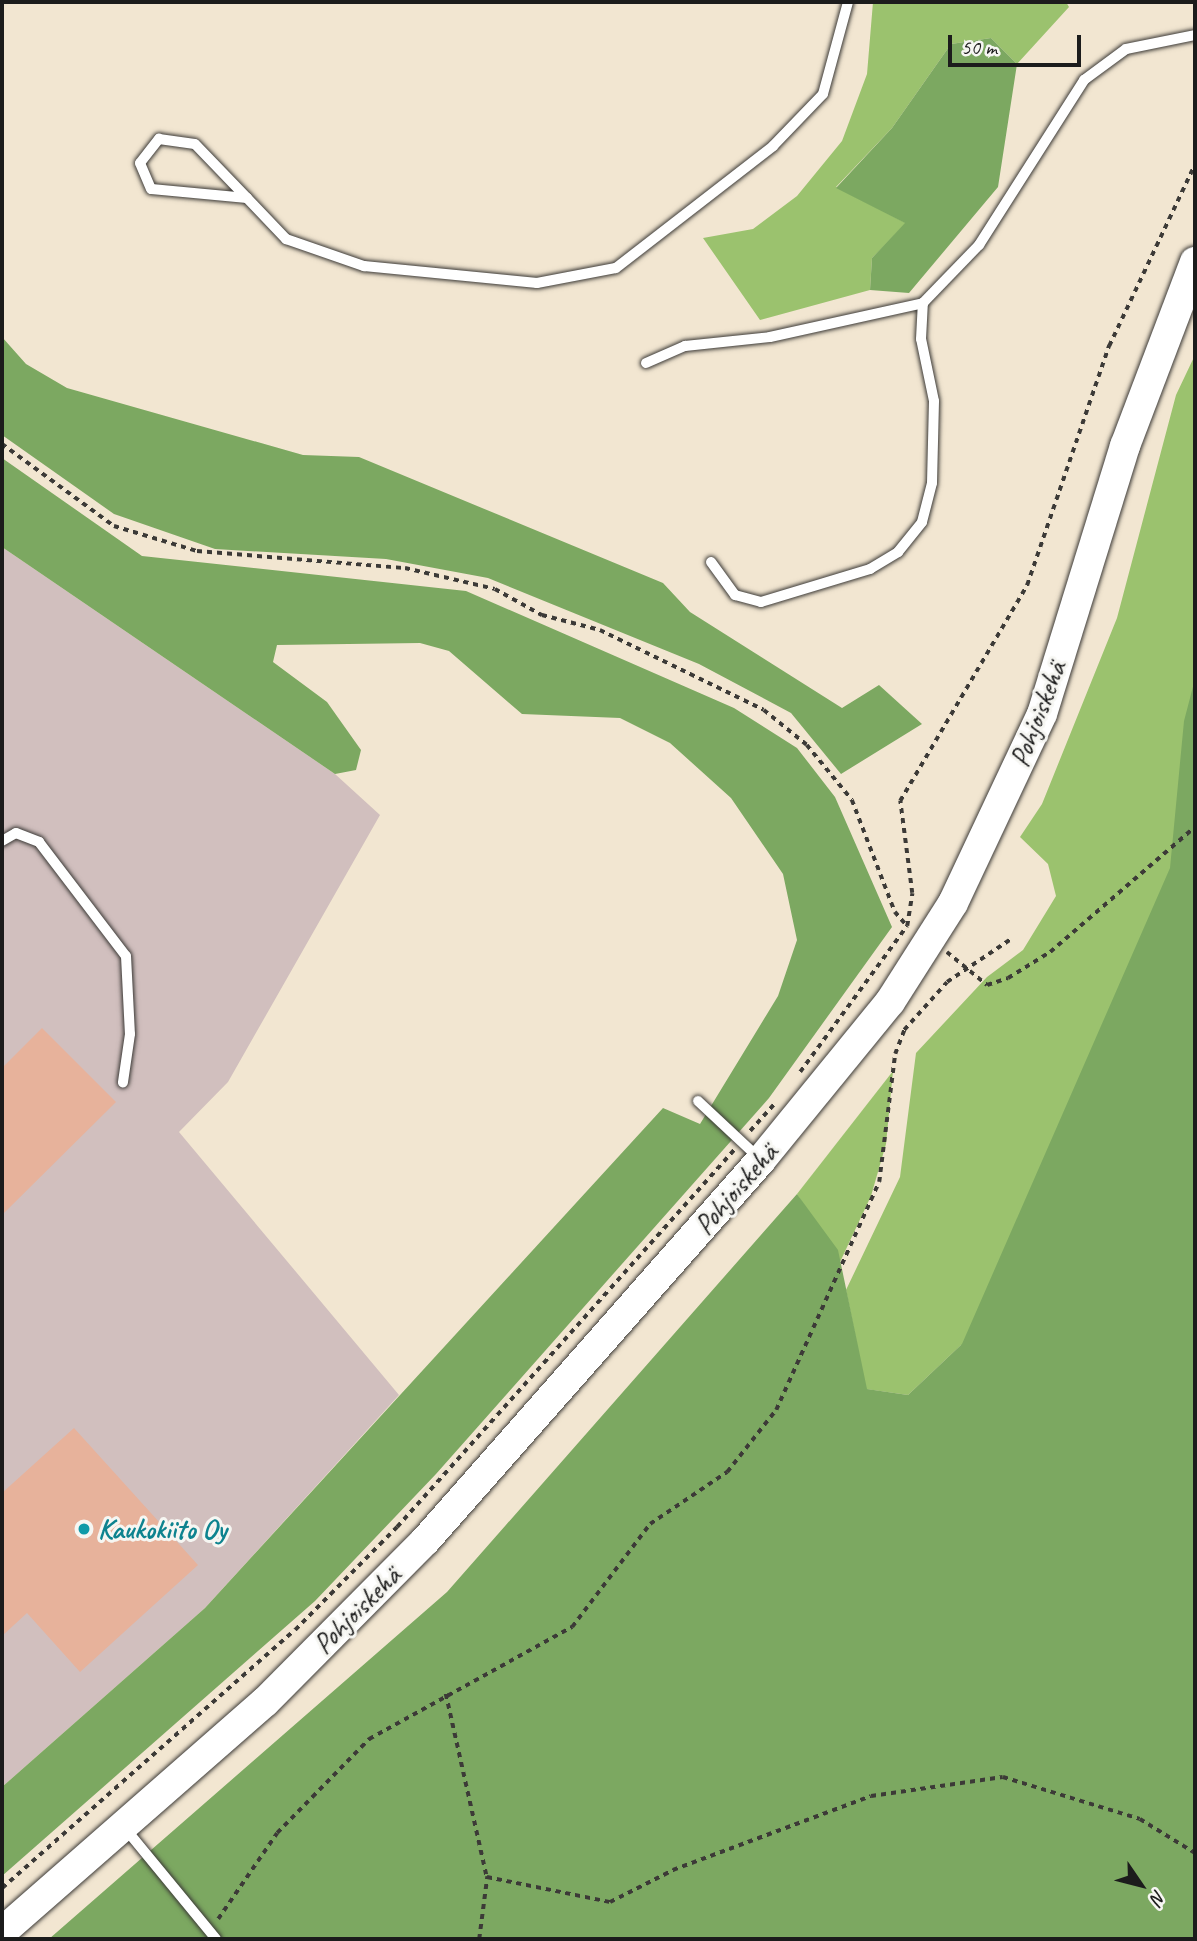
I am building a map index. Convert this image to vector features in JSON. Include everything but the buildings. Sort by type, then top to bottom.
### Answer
[{"type":"main road","name":"Pohjoiskehä","points":[[2,1932],[265,1702],[425,1541],[752,1150],[890,1002],[991,831],[1042,714],[1125,446],[1195,262]]},
{"type":"lane","points":[[247,198],[151,189],[140,163],[159,139],[195,144],[247,198],[286,239],[364,266],[537,283],[616,268],[773,146],[823,94],[848,2]]},
{"type":"lane","points":[[646,363],[685,346],[771,337],[923,303],[979,245],[1084,80],[1126,49],[1195,35]]},
{"type":"lane","points":[[710,562],[735,595],[761,602],[870,569],[898,552],[922,522],[932,483],[934,401],[921,339],[923,303]]},
{"type":"lane","points":[[2,841],[16,833],[39,842],[126,956],[130,1034],[123,1082]]},
{"type":"lane","points":[[698,1101],[752,1150]]},
{"type":"lane","points":[[124,1827],[212,1936]]},
{"type":"path","points":[[792,1083],[906,926],[912,893],[900,801],[1027,585],[1109,346],[1195,164]]},
{"type":"path","points":[[2,444],[114,526],[197,551],[405,568],[495,589],[542,615],[600,630],[764,710],[807,745],[852,800],[895,912],[906,926]]},
{"type":"path","points":[[962,970],[987,985],[1008,978],[1050,952],[1195,827]]},
{"type":"path","points":[[212,1936],[277,1833],[369,1739],[446,1694],[572,1627],[650,1524],[727,1472],[776,1410],[879,1182],[895,1054],[904,1030],[962,970],[1011,939]]},
{"type":"path","points":[[2,1888],[295,1630],[388,1537],[752,1150],[783,1093]]},
{"type":"path","points":[[446,1694],[487,1877],[478,1939]]},
{"type":"path","points":[[487,1877],[610,1902],[673,1870],[871,1796],[1003,1777],[1140,1819],[1195,1853]]},
{"type":"shaded area","points":[[2,547],[335,774],[380,815],[228,1082],[179,1132],[399,1395],[205,1608],[2,1787]]},
{"type":"green space","points":[[873,2],[1066,2],[1069,7],[1017,64],[991,38],[951,44],[892,128],[836,187],[906,223],[872,258],[870,290],[760,320],[703,238],[753,229],[797,196],[842,141],[867,74]]},
{"type":"green space","points":[[991,38],[1017,64],[998,187],[909,293],[870,290],[872,258],[905,223],[836,188],[892,128],[951,44]]},
{"type":"green space","points":[[2,337],[26,364],[67,388],[303,455],[359,457],[663,583],[690,612],[842,708],[879,685],[922,724],[841,774],[791,713],[699,664],[488,578],[386,559],[215,549],[114,514],[2,435]]},
{"type":"green space","points":[[1195,355],[1195,1939],[961,1345],[908,1395],[866,1389],[846,1290],[900,1177],[916,1053],[987,977],[1023,950],[1056,896],[1048,864],[1020,837],[1042,804],[1117,618],[1176,395]]},
{"type":"green space","points":[[2,458],[142,556],[466,591],[734,708],[797,748],[835,797],[892,927],[769,1098],[436,1474],[315,1601],[2,1876],[2,1787],[205,1608],[663,1108],[700,1124],[778,996],[797,940],[783,874],[731,798],[670,743],[620,718],[522,714],[449,651],[420,643],[277,645],[273,662],[327,702],[361,750],[356,770],[335,774],[2,547]]},
{"type":"green space","points":[[1195,679],[1195,1939],[49,1939],[447,1592],[797,1194],[838,1250],[867,1389],[908,1395],[962,1344],[1170,868],[1184,721]]},
{"type":"green space","points":[[893,1071],[886,1144],[871,1196],[840,1262],[797,1194]]},
{"type":"place","name":"Kaukokiito Oy","points":[[84,1529]]}]
